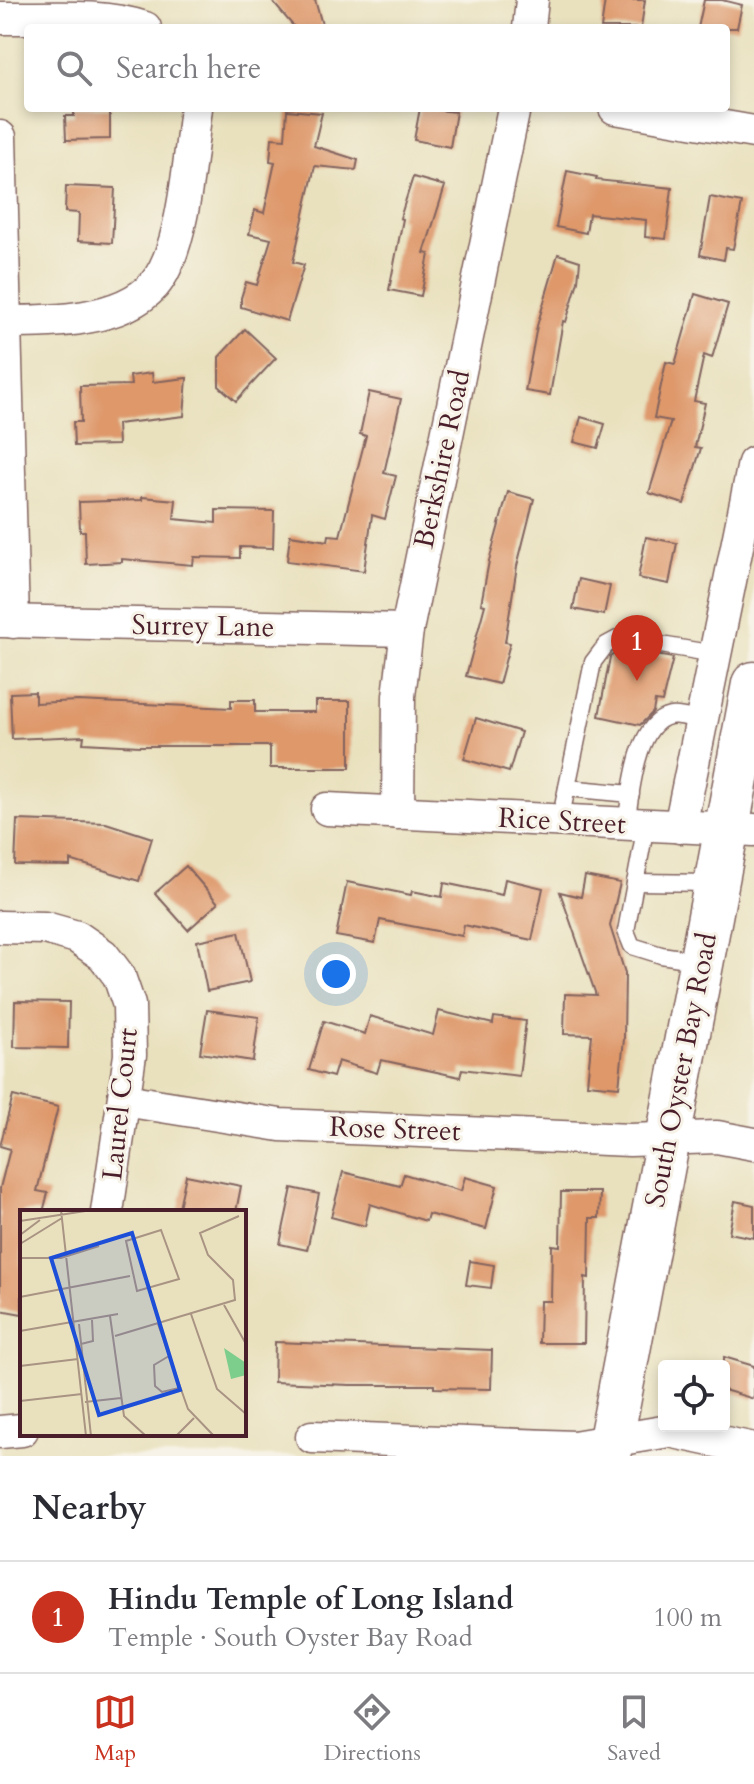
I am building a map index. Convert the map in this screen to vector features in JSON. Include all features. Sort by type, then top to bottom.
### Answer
[{"type":"main road","name":"South Oyster Bay Road","points":[[610,1448],[716,883],[740,830],[754,684]]},
{"type":"street","points":[[529,24],[532,0]]},
{"type":"street","points":[[0,18],[103,20],[133,24]]},
{"type":"street","points":[[4,322],[53,322],[90,316],[125,305],[154,285],[171,254],[184,201],[195,112]]},
{"type":"street","name":"Berkshire Road","points":[[398,813],[399,696],[407,630],[513,112]]},
{"type":"street","points":[[638,112],[754,132]]},
{"type":"street","points":[[0,137],[6,622]]},
{"type":"street","points":[[680,827],[686,718],[715,654],[754,463]]},
{"type":"street","name":"Surrey Lane","points":[[6,622],[407,630]]},
{"type":"street","name":"Rice Street","points":[[327,809],[560,821],[634,814],[680,827],[740,830]]},
{"type":"street","name":"Laurel Court","points":[[0,927],[45,928],[77,937],[103,955],[119,976],[129,1005],[130,1055],[107,1210]]},
{"type":"street","name":"Rose Street","points":[[124,1100],[280,1125],[630,1140],[717,1137],[754,1144]]},
{"type":"street","points":[[0,1432],[20,1430]]},
{"type":"street","points":[[312,1437],[610,1448],[669,1431],[754,1449]]},
{"type":"lane","points":[[560,821],[593,662],[606,645],[619,638],[715,654]]},
{"type":"lane","points":[[686,718],[659,721],[650,730],[638,755],[634,814],[635,882],[626,931],[632,946],[661,955],[702,961]]},
{"type":"lane","points":[[567,788],[634,814]]},
{"type":"lane","points":[[635,882],[716,883]]},
{"type":"building","points":[[271,0],[315,0],[322,24],[292,24]]},
{"type":"building","points":[[605,0],[645,0],[642,24],[602,24]]},
{"type":"building","points":[[704,0],[742,5],[737,28],[730,28],[730,24],[699,24]]},
{"type":"building","points":[[74,112],[110,112],[110,139],[66,140],[65,116],[74,116]]},
{"type":"building","points":[[287,112],[322,113],[314,146],[358,160],[356,170],[315,166],[293,262],[304,265],[287,321],[241,307],[246,282],[257,285],[271,239],[249,234],[255,210],[264,213],[275,162],[270,161],[272,138],[285,139]]},
{"type":"building","points":[[419,112],[456,112],[450,147],[414,140]]},
{"type":"building","points":[[567,171],[597,177],[596,180],[672,188],[666,239],[645,237],[646,220],[589,214],[586,233],[556,227]]},
{"type":"building","points":[[413,177],[445,186],[424,253],[429,254],[421,296],[389,290],[403,219],[400,218]]},
{"type":"building","points":[[66,186],[115,188],[112,243],[78,241],[79,213],[65,212]]},
{"type":"building","points":[[710,197],[742,203],[733,249],[726,248],[724,260],[700,255]]},
{"type":"building","points":[[558,254],[580,261],[578,281],[566,322],[563,321],[550,395],[525,391],[537,326]]},
{"type":"building","points":[[695,294],[728,304],[712,358],[704,355],[694,401],[705,403],[695,447],[701,448],[684,504],[649,493],[671,421],[654,418],[666,362],[675,364]]},
{"type":"building","points":[[245,329],[276,358],[236,401],[219,386],[219,357]]},
{"type":"building","points":[[152,373],[153,382],[187,378],[184,416],[117,424],[118,445],[74,446],[73,422],[81,422],[80,386],[131,385],[130,376]]},
{"type":"building","points":[[369,392],[401,399],[384,473],[396,476],[385,519],[372,515],[364,571],[287,561],[290,535],[328,541],[329,535],[340,536],[366,436],[360,434]]},
{"type":"building","points":[[581,417],[605,424],[598,448],[574,442]]},
{"type":"building","points":[[508,492],[534,499],[517,566],[505,642],[510,643],[499,684],[466,676],[485,605],[481,604],[489,561]]},
{"type":"building","points":[[142,497],[176,500],[174,519],[216,523],[216,510],[274,511],[273,548],[240,547],[240,558],[194,557],[193,565],[122,559],[122,562],[86,564],[85,531],[80,531],[79,502],[142,500]]},
{"type":"building","points":[[646,537],[677,543],[669,584],[638,578]]},
{"type":"building","points":[[579,579],[610,586],[604,615],[573,609]]},
{"type":"building","points":[[621,649],[673,658],[662,702],[655,701],[653,712],[640,725],[599,716],[610,657]]},
{"type":"building","points":[[35,692],[35,703],[78,701],[231,708],[231,700],[255,700],[255,712],[315,712],[315,701],[350,701],[350,768],[270,768],[270,746],[83,743],[84,736],[12,739],[10,693]]},
{"type":"building","points":[[476,718],[521,732],[509,772],[464,759]]},
{"type":"building","points":[[17,820],[106,823],[152,838],[139,881],[70,860],[70,866],[15,865]]},
{"type":"building","points":[[186,866],[218,903],[188,930],[155,893]]},
{"type":"building","points":[[585,876],[620,883],[610,926],[625,973],[624,1039],[619,1087],[587,1084],[592,1035],[564,1034],[565,994],[596,995],[560,892],[581,897]]},
{"type":"building","points":[[505,879],[543,888],[532,940],[464,925],[462,936],[380,920],[375,943],[336,936],[347,882],[411,895],[412,891],[442,897],[444,883],[502,895]]},
{"type":"building","points":[[239,932],[250,982],[207,991],[197,941]]},
{"type":"building","points":[[15,1001],[69,1002],[68,1048],[14,1047]]},
{"type":"building","points":[[207,1010],[259,1017],[253,1061],[200,1053]]},
{"type":"building","points":[[439,1011],[493,1024],[494,1017],[526,1021],[519,1076],[462,1069],[460,1077],[381,1060],[377,1073],[338,1061],[333,1077],[309,1070],[324,1021],[365,1034],[370,1016],[433,1035]]},
{"type":"building","points":[[13,1096],[58,1107],[37,1191],[48,1193],[44,1210],[20,1210],[20,1314],[0,1310],[0,1188],[10,1149],[0,1146]]},
{"type":"building","points":[[343,1172],[400,1186],[404,1174],[461,1191],[465,1177],[497,1186],[486,1229],[428,1214],[426,1221],[370,1204],[365,1226],[331,1217]]},
{"type":"building","points":[[186,1175],[241,1186],[236,1210],[178,1210]]},
{"type":"building","points":[[292,1188],[319,1194],[307,1250],[280,1244]]},
{"type":"building","points":[[561,1192],[600,1192],[599,1218],[590,1218],[584,1343],[539,1343],[540,1301],[551,1301],[552,1245],[560,1246]]},
{"type":"building","points":[[735,1201],[754,1205],[754,1238],[729,1233]]},
{"type":"building","points":[[470,1261],[494,1265],[491,1288],[466,1285]]},
{"type":"building","points":[[275,1342],[492,1350],[491,1389],[274,1382]]},
{"type":"building","points":[[724,1357],[754,1366],[754,1399],[730,1392],[730,1360],[724,1360]]},
{"type":"place","name":"Hindu Temple of Long Island","points":[[637,681]]}]
